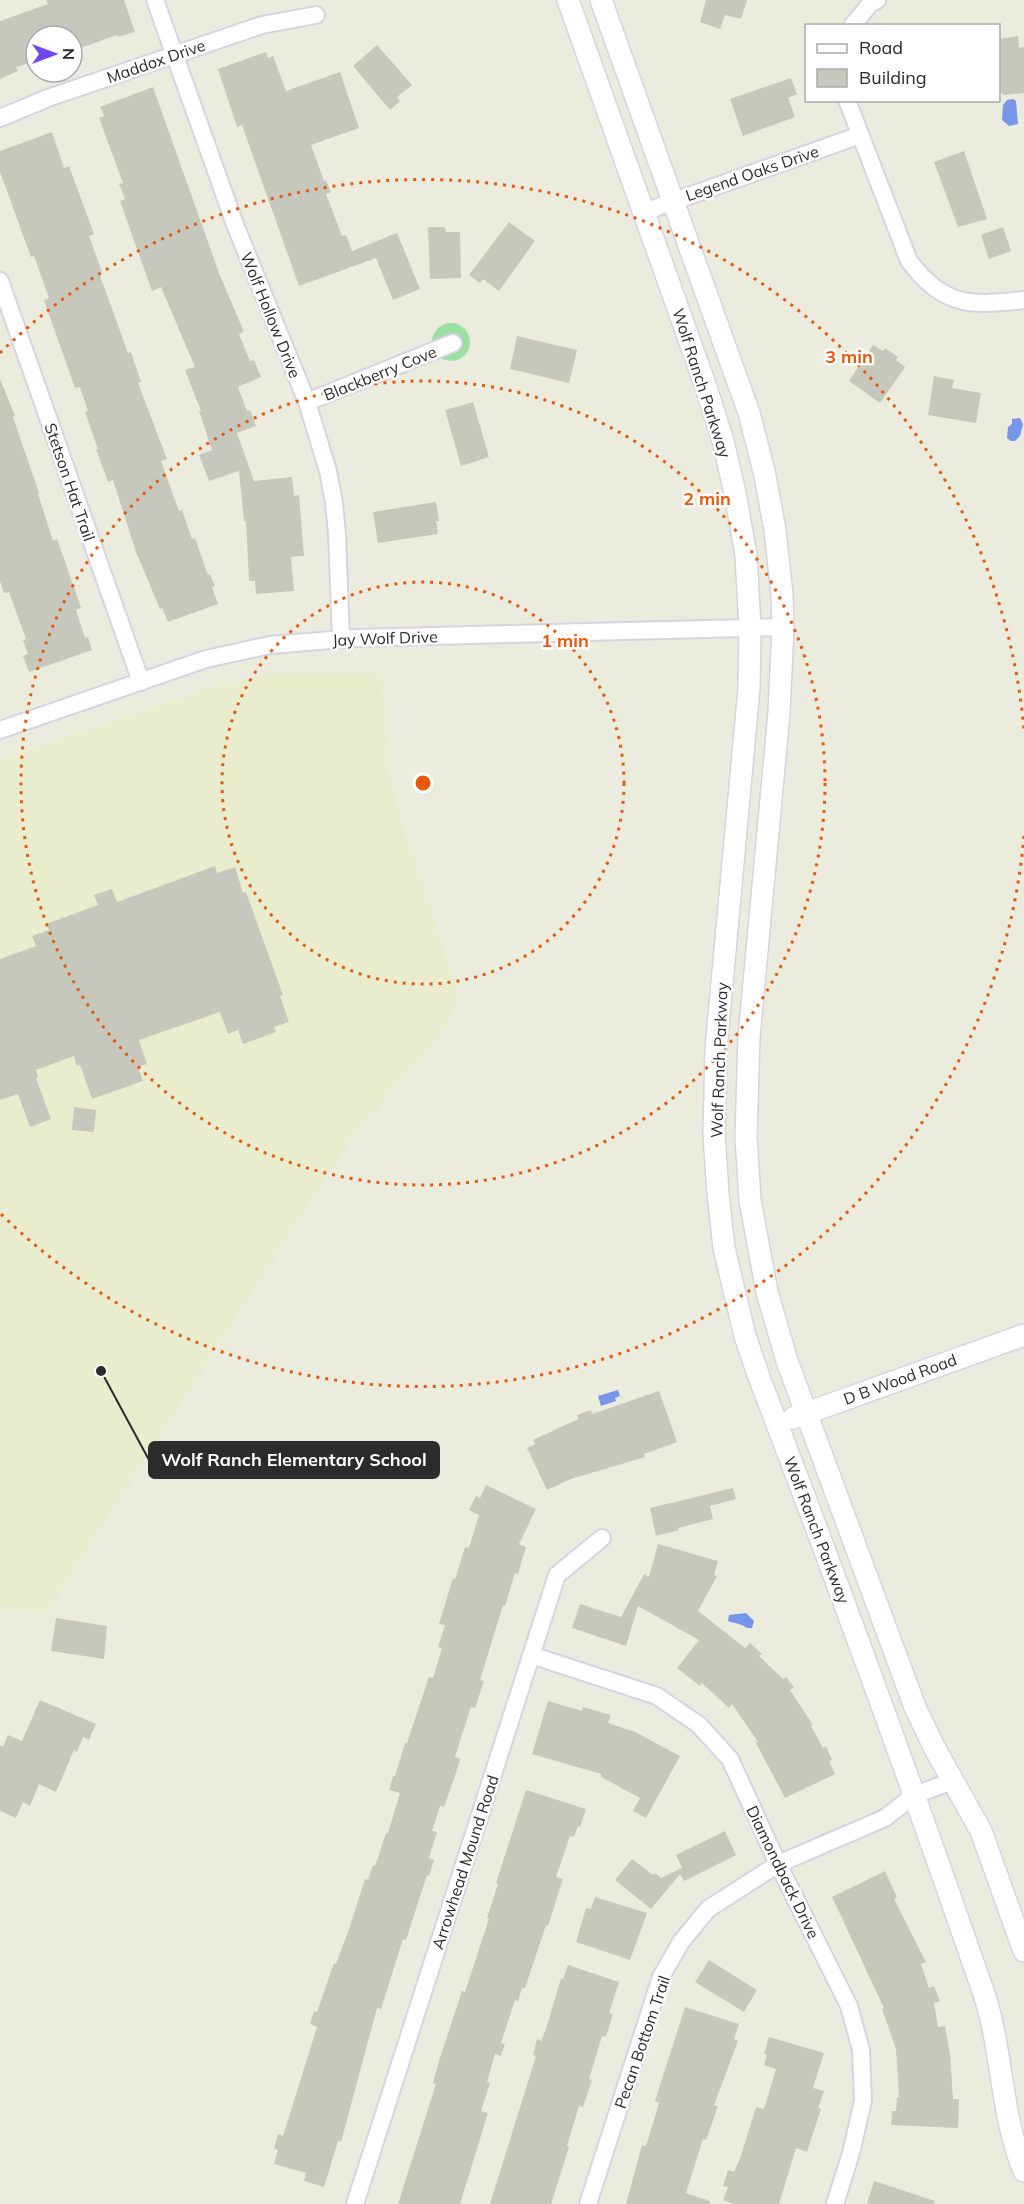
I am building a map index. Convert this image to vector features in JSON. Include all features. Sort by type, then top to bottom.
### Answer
[{"type":"street","name":"Wolf Hollow Drive","points":[[155,0],[236,227],[307,402],[328,471],[334,503],[341,639]]},
{"type":"street","name":"Wolf Ranch Parkway","points":[[568,0],[723,441],[746,555],[750,627],[749,688],[716,1049],[714,1134],[720,1221],[729,1273],[745,1336],[865,1658],[987,2004],[1011,2133],[1024,2171]]},
{"type":"street","name":"Wolf Ranch Parkway","points":[[601,0],[740,385],[757,440],[775,530],[783,627],[779,713],[749,1036],[746,1137],[750,1200],[760,1261],[776,1325],[806,1413],[915,1707],[934,1748],[986,1842],[1024,1951]]},
{"type":"street","points":[[854,24],[870,4],[877,0]]},
{"type":"street","name":"Maddox Drive","points":[[0,118],[48,98],[262,25],[316,15]]},
{"type":"street","points":[[848,102],[909,261],[921,277],[945,295],[963,302],[983,304],[1024,300]]},
{"type":"street","name":"Legend Oaks Drive","points":[[644,212],[860,135]]},
{"type":"street","name":"Stetson Hat Trail","points":[[0,281],[141,682]]},
{"type":"street","name":"Blackberry Cove","points":[[307,402],[453,344]]},
{"type":"street","name":"Jay Wolf Drive","points":[[0,730],[206,659],[270,645],[341,639],[783,627]]},
{"type":"street","name":"D B Wood Road","points":[[777,1424],[1024,1335]]},
{"type":"street","name":"Arrowhead Mound Road","points":[[355,2204],[557,1575],[602,1538]]},
{"type":"street","name":"Diamondback Drive","points":[[531,1655],[657,1696],[699,1725],[730,1759],[778,1864],[849,2006],[861,2050],[863,2101],[851,2153],[835,2204]]},
{"type":"street","name":"Pecan Bottom Trail","points":[[588,2204],[661,1977],[681,1942],[708,1909],[778,1864],[885,1818],[914,1795],[953,1781]]},
{"type":"shaded area","points":[[273,673],[382,673],[390,781],[459,993],[450,1022],[353,1135],[45,1614],[0,1607],[0,760],[204,690]]},
{"type":"green space","points":[[451,323],[464,329],[470,342],[464,355],[451,361],[438,355],[432,342],[438,329]]},
{"type":"water","points":[[1007,100],[1016,101],[1018,124],[1009,126],[1002,120],[1003,105]]},
{"type":"water","points":[[1020,418],[1023,424],[1020,436],[1015,441],[1011,441],[1007,438],[1008,427],[1012,424],[1012,419]]},
{"type":"water","points":[[618,1390],[620,1396],[615,1398],[616,1401],[601,1406],[598,1396]]},
{"type":"water","points":[[746,1613],[754,1621],[752,1628],[728,1621],[729,1615]]},
{"type":"building","points":[[46,0],[124,0],[135,32],[118,37],[117,35],[84,47],[84,24],[24,24],[24,65],[16,67],[18,71],[0,79],[0,21],[48,4]]},
{"type":"building","points":[[706,0],[747,0],[741,19],[725,15],[720,29],[700,22]]},
{"type":"building","points":[[1018,36],[1019,48],[1024,47],[1024,93],[1004,95],[1000,92],[1000,39]]},
{"type":"building","points":[[377,45],[412,85],[397,97],[400,101],[390,110],[353,66]]},
{"type":"building","points":[[266,52],[268,58],[273,56],[286,91],[340,72],[359,128],[311,145],[324,181],[326,180],[331,192],[326,194],[342,236],[346,235],[352,251],[397,233],[420,289],[393,300],[376,258],[299,286],[242,125],[237,127],[218,69]]},
{"type":"building","points":[[791,78],[797,94],[788,98],[795,117],[743,136],[730,99]]},
{"type":"building","points":[[153,87],[219,273],[244,332],[239,334],[250,361],[254,360],[261,377],[238,387],[247,411],[250,410],[256,426],[237,433],[254,481],[292,477],[294,496],[299,495],[304,556],[291,557],[294,591],[256,594],[255,581],[249,581],[246,521],[244,521],[239,471],[209,481],[199,455],[212,450],[199,411],[201,411],[185,370],[195,367],[161,287],[152,291],[120,201],[125,199],[119,184],[123,183],[99,118],[104,116],[100,107]]},
{"type":"building","points":[[52,132],[64,168],[69,166],[94,234],[89,236],[102,272],[99,273],[128,353],[131,352],[141,382],[138,383],[167,459],[161,461],[179,511],[182,510],[192,539],[195,538],[208,575],[210,574],[215,586],[212,587],[218,604],[168,622],[162,608],[160,609],[136,552],[113,480],[108,482],[85,412],[88,411],[80,387],[75,388],[44,300],[49,298],[34,256],[31,257],[0,172],[0,151]]},
{"type":"building","points":[[964,151],[987,219],[958,227],[934,162]]},
{"type":"building","points":[[509,222],[535,241],[499,291],[483,279],[480,283],[469,275]]},
{"type":"building","points":[[428,227],[445,227],[446,232],[460,232],[461,278],[430,279]]},
{"type":"building","points":[[1003,227],[1011,251],[989,259],[981,235]]},
{"type":"building","points":[[517,336],[577,350],[569,383],[510,369]]},
{"type":"building","points":[[873,345],[883,351],[885,348],[898,357],[896,360],[905,367],[880,403],[849,381]]},
{"type":"building","points":[[934,376],[954,380],[952,388],[981,393],[976,423],[928,415]]},
{"type":"building","points":[[0,379],[15,416],[13,417],[53,541],[57,539],[81,608],[76,610],[85,638],[88,637],[92,650],[29,672],[23,656],[28,654],[23,640],[26,639],[9,592],[4,593],[0,581]]},
{"type":"building","points":[[473,402],[489,457],[461,466],[445,410]]},
{"type":"building","points":[[436,502],[439,521],[436,521],[438,534],[378,543],[373,512]]},
{"type":"building","points":[[215,866],[217,873],[235,867],[283,995],[280,996],[289,1022],[274,1027],[276,1032],[243,1044],[238,1030],[228,1034],[220,1012],[139,1040],[147,1064],[138,1067],[143,1081],[92,1099],[80,1065],[77,1066],[74,1056],[36,1070],[38,1077],[36,1078],[51,1119],[30,1127],[18,1094],[0,1100],[0,959],[36,946],[32,936],[49,930],[46,924],[98,905],[94,895],[112,889],[117,902]]},
{"type":"building","points":[[74,1107],[96,1110],[94,1132],[72,1130]]},
{"type":"building","points":[[659,1391],[677,1442],[644,1454],[645,1457],[571,1479],[547,1490],[527,1448],[535,1444],[533,1440],[578,1419],[577,1415],[591,1410],[592,1414]]},
{"type":"building","points":[[486,1485],[536,1509],[519,1544],[526,1547],[518,1574],[515,1573],[505,1606],[503,1605],[480,1680],[484,1681],[475,1708],[471,1707],[455,1757],[460,1759],[456,1773],[444,1807],[440,1806],[432,1831],[437,1832],[429,1858],[434,1860],[429,1876],[427,1875],[406,1940],[403,1939],[381,2009],[377,2008],[341,2142],[338,2141],[324,2187],[304,2181],[306,2173],[274,2164],[278,2150],[274,2149],[278,2134],[283,2136],[317,2027],[310,2024],[314,2011],[317,2012],[334,1963],[336,1964],[365,1879],[368,1880],[373,1865],[375,1866],[386,1833],[388,1833],[400,1793],[389,1790],[429,1677],[433,1678],[442,1648],[438,1647],[445,1625],[439,1624],[453,1578],[455,1579],[465,1547],[469,1548],[479,1515],[469,1510],[476,1496],[480,1498]]},
{"type":"building","points":[[733,1488],[736,1499],[710,1506],[713,1519],[656,1536],[650,1508]]},
{"type":"building","points":[[658,1544],[718,1561],[714,1575],[717,1576],[698,1611],[745,1648],[750,1643],[762,1654],[759,1656],[783,1679],[786,1677],[794,1687],[790,1690],[813,1725],[811,1726],[823,1748],[826,1746],[835,1774],[785,1798],[756,1743],[758,1742],[732,1704],[729,1708],[702,1683],[700,1686],[677,1668],[699,1640],[638,1606],[626,1646],[572,1628],[580,1604],[621,1617],[644,1574],[649,1577]]},
{"type":"building","points":[[56,1618],[107,1626],[104,1659],[51,1651]]},
{"type":"building","points":[[40,1700],[96,1724],[89,1740],[83,1737],[77,1752],[74,1750],[56,1792],[39,1784],[30,1806],[23,1802],[16,1818],[0,1811],[0,1745],[3,1747],[8,1735],[22,1741]]},
{"type":"building","points":[[548,1701],[582,1711],[583,1707],[611,1715],[608,1723],[635,1732],[680,1756],[646,1818],[633,1811],[640,1798],[601,1777],[601,1774],[532,1754]]},
{"type":"building","points":[[526,1790],[586,1809],[580,1827],[578,1826],[574,1837],[570,1836],[556,1877],[563,1879],[525,1988],[522,1988],[518,2001],[515,2000],[501,2043],[505,2044],[501,2056],[495,2054],[487,2082],[490,2083],[481,2111],[488,2113],[460,2204],[398,2204],[436,2084],[433,2083],[439,2061],[489,1919],[487,1918],[498,1884],[496,1883]]},
{"type":"building","points":[[725,1831],[736,1855],[684,1881],[680,1874],[651,1909],[615,1880],[632,1859],[653,1875],[655,1873],[661,1878],[682,1868],[676,1855]]},
{"type":"building","points":[[885,1871],[897,1897],[894,1899],[926,1962],[921,1964],[929,1988],[934,1986],[940,2001],[934,2003],[938,2027],[945,2026],[950,2054],[953,2099],[959,2099],[958,2128],[891,2125],[892,2111],[896,2111],[897,2097],[899,2097],[896,2049],[882,2009],[884,2008],[832,1897]]},
{"type":"building","points":[[595,1897],[647,1913],[630,1960],[576,1942],[586,1908],[591,1909]]},
{"type":"building","points":[[709,1960],[757,1990],[744,2012],[695,1982]]},
{"type":"building","points":[[568,1965],[619,1982],[609,2013],[613,2014],[606,2037],[602,2036],[589,2079],[592,2080],[583,2107],[579,2106],[551,2204],[490,2204],[536,2056],[533,2055],[537,2039],[541,2041],[561,1978],[563,1979]]},
{"type":"building","points":[[685,2007],[739,2024],[734,2039],[738,2041],[714,2105],[718,2106],[706,2140],[703,2139],[686,2193],[710,2201],[710,2204],[626,2204],[642,2145],[646,2146],[659,2103],[655,2101]]},
{"type":"building","points":[[769,2037],[824,2053],[813,2088],[824,2091],[818,2108],[821,2109],[807,2152],[796,2148],[779,2204],[734,2204],[723,2200],[728,2187],[723,2186],[728,2170],[734,2172],[741,2156],[756,2107],[764,2109],[776,2069],[764,2065],[767,2055],[764,2054]]},
{"type":"building","points":[[874,2181],[935,2201],[934,2204],[867,2204]]},
{"type":"place","name":"Wolf Ranch Elementary School","points":[[101,1371]]}]
